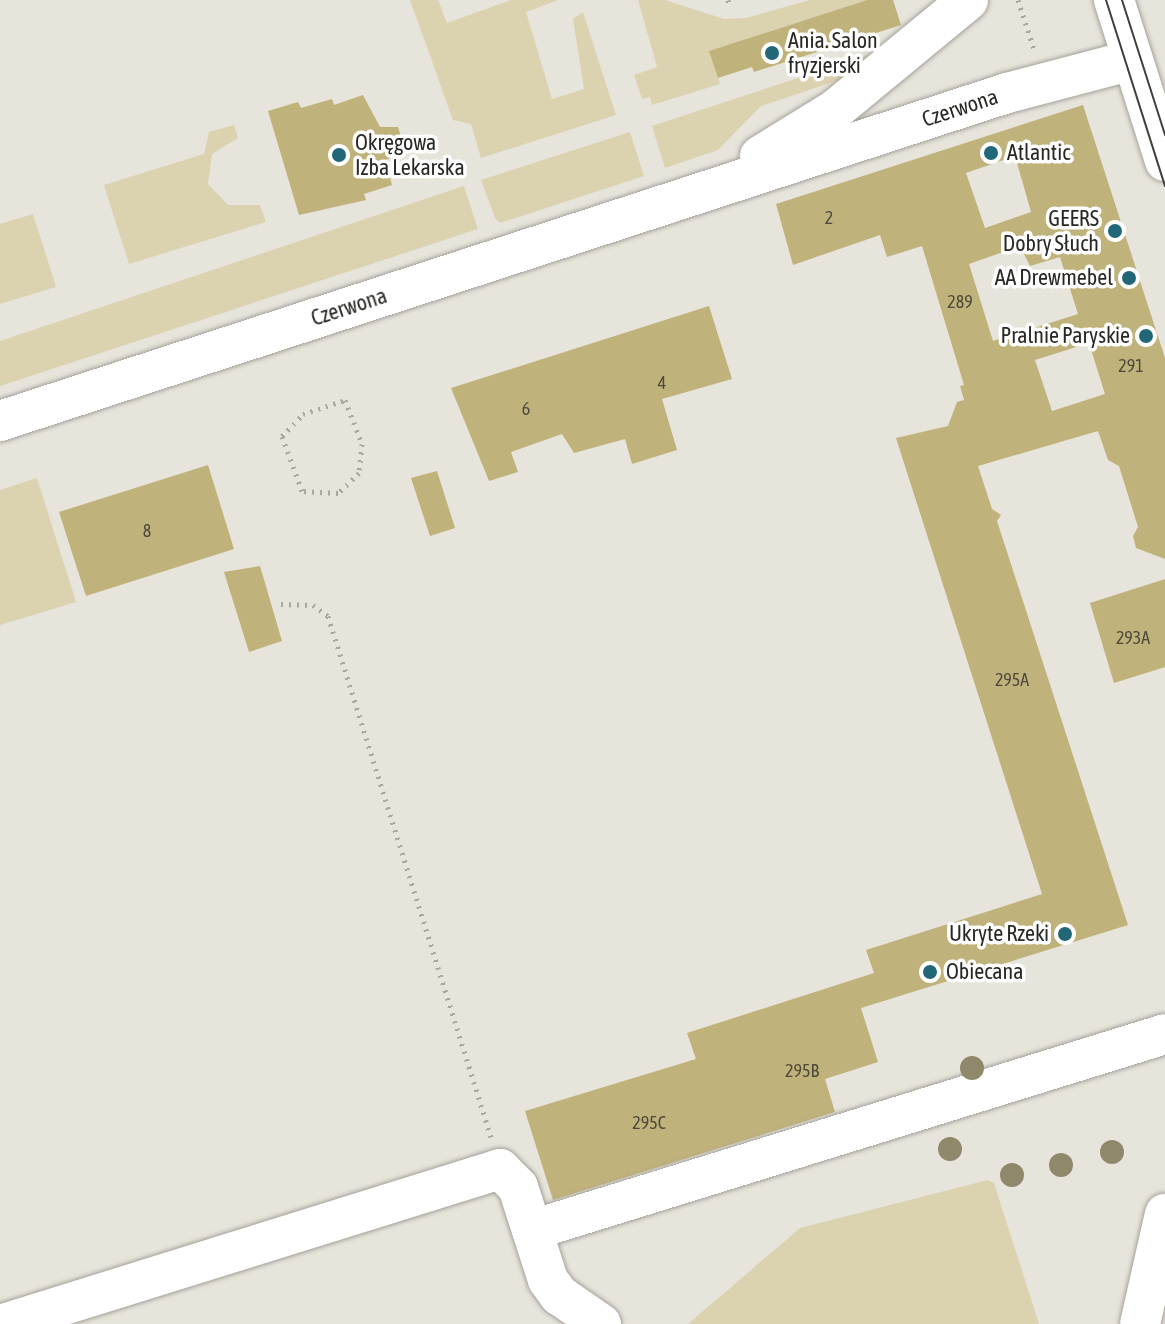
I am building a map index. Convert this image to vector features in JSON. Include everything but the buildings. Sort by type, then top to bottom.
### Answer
[{"type":"street","name":"Czerwona","points":[[698,193],[836,109],[968,0]]},
{"type":"street","points":[[1114,0],[1165,161]]},
{"type":"street","name":"Czerwona","points":[[0,421],[1093,67],[1133,60]]},
{"type":"street","points":[[532,1230],[1165,1034]]},
{"type":"street","points":[[3,1324],[500,1169],[518,1187],[548,1280],[601,1324]]},
{"type":"street","points":[[1140,1324],[1165,1214]]},
{"type":"path","points":[[1018,0],[1035,50]]},
{"type":"path","points":[[345,400],[362,444],[359,473],[338,493],[302,491],[282,436],[303,414],[345,400]]},
{"type":"path","points":[[281,604],[313,605],[328,616],[500,1169]]},
{"type":"shaded area","points":[[410,0],[438,0],[447,23],[511,0],[558,0],[526,12],[552,99],[584,89],[573,19],[583,12],[616,115],[481,158],[471,124],[453,120]]},
{"type":"shaded area","points":[[638,0],[665,0],[724,19],[746,18],[810,0],[867,0],[710,51],[720,84],[652,105],[650,97],[642,99],[634,75],[657,67]]},
{"type":"shaded area","points":[[871,54],[842,79],[761,106],[718,150],[665,168],[652,126]]},
{"type":"shaded area","points":[[234,125],[238,138],[212,154],[208,184],[228,205],[260,205],[266,222],[129,264],[104,185],[204,154],[209,132]]},
{"type":"shaded area","points":[[630,132],[644,176],[500,223],[495,218],[481,180]]},
{"type":"shaded area","points":[[464,186],[478,229],[0,386],[0,341]]},
{"type":"shaded area","points":[[33,214],[56,287],[0,304],[0,224]]},
{"type":"shaded area","points":[[37,478],[76,602],[0,625],[0,490]]},
{"type":"shaded area","points":[[988,1180],[994,1183],[1039,1324],[688,1324],[800,1228]]},
{"type":"tram line","points":[[1106,0],[1165,186]]},
{"type":"tram line","points":[[1122,0],[1165,135]]},
{"type":"place","name":"Ania. Salon fryzjerski","points":[[772,53]]},
{"type":"place","name":"Atlantic","points":[[991,153]]},
{"type":"place","name":"Okręgowa Izba Lekarska","points":[[339,155]]},
{"type":"place","name":"GEERS Dobry Słuch","points":[[1115,231]]},
{"type":"place","name":"AA Drewmebel","points":[[1129,278]]},
{"type":"place","name":"Pralnie Paryskie","points":[[1146,336]]},
{"type":"place","name":"Ukryte Rzeki","points":[[1065,934]]},
{"type":"place","name":"Obiecana","points":[[930,972]]}]
